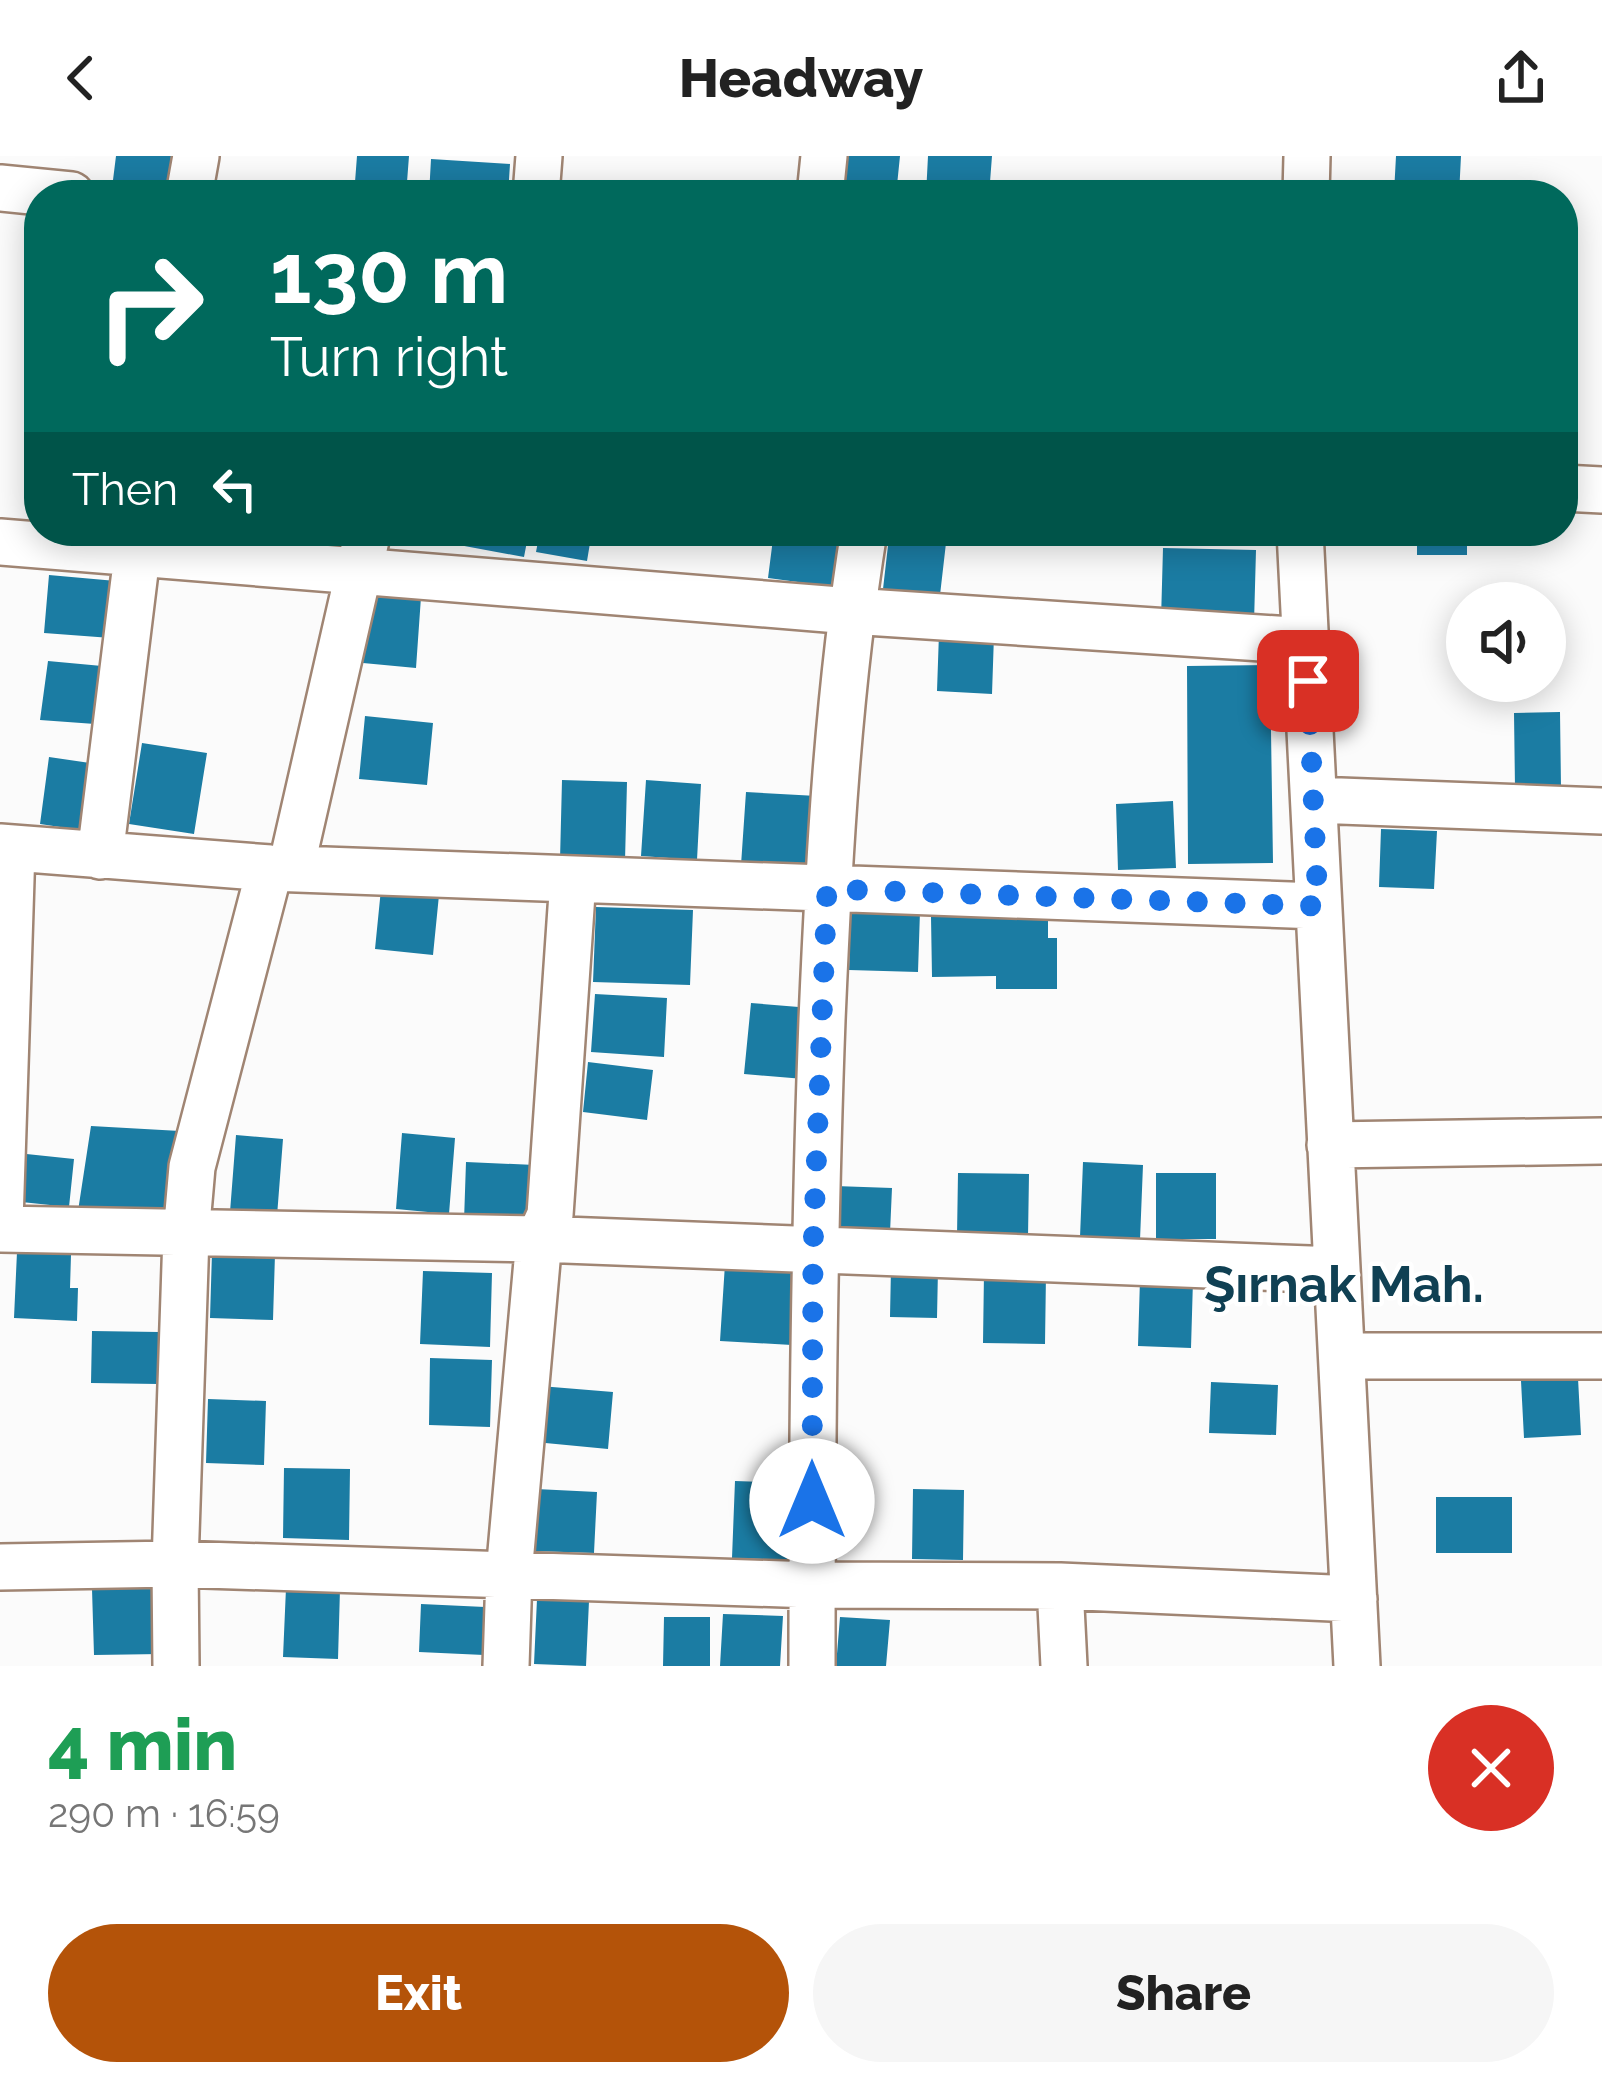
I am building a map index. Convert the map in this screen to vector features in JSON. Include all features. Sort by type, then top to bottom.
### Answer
[{"type":"street","points":[[100,856],[138,546]]},
{"type":"street","points":[[241,546],[363,552],[851,611],[1306,641]]},
{"type":"street","points":[[812,1666],[813,1248],[827,889],[851,611],[862,546]]},
{"type":"street","points":[[1301,546],[1357,1666]]},
{"type":"street","points":[[176,1666],[175,1564],[192,1167],[280,868],[363,552]]},
{"type":"street","points":[[1314,800],[1602,811]]},
{"type":"street","points":[[1318,906],[280,868],[6,847],[0,1225],[186,1235],[813,1248],[1337,1270]]},
{"type":"street","points":[[506,1666],[509,1574],[539,1239],[550,1215],[573,879]]},
{"type":"street","points":[[1330,1145],[1602,1141]]},
{"type":"street","points":[[1343,1356],[1602,1356]]},
{"type":"street","points":[[0,1568],[175,1564],[812,1586],[1060,1586],[1354,1599]]},
{"type":"street","points":[[1060,1586],[1064,1666]]},
{"type":"building","points":[[116,156],[171,156],[169,180],[113,180]]},
{"type":"building","points":[[357,156],[409,156],[407,180],[355,180]]},
{"type":"building","points":[[838,156],[900,156],[898,180],[836,180]]},
{"type":"building","points":[[928,156],[992,156],[990,180],[927,180]]},
{"type":"building","points":[[1396,156],[1461,156],[1460,180],[1395,180]]},
{"type":"building","points":[[431,159],[510,164],[509,180],[430,180]]},
{"type":"building","points":[[464,546],[526,546],[524,557]]},
{"type":"building","points":[[537,546],[590,546],[587,561],[536,552]]},
{"type":"building","points":[[772,546],[841,546],[835,587],[768,578]]},
{"type":"building","points":[[888,546],[946,546],[940,595],[883,589]]},
{"type":"building","points":[[1417,546],[1467,546],[1467,555],[1417,555]]},
{"type":"building","points":[[1163,548],[1256,550],[1254,623],[1161,620]]},
{"type":"building","points":[[49,575],[116,581],[111,638],[44,633]]},
{"type":"building","points":[[370,592],[421,597],[416,668],[363,663]]},
{"type":"building","points":[[939,633],[994,635],[992,694],[937,691]]},
{"type":"building","points":[[48,661],[102,666],[95,724],[40,720]]},
{"type":"building","points":[[1270,665],[1273,863],[1188,864],[1187,666]]},
{"type":"building","points":[[1560,712],[1561,787],[1515,788],[1514,713]]},
{"type":"building","points":[[365,716],[433,723],[427,785],[359,779]]},
{"type":"building","points":[[142,743],[207,753],[194,834],[129,824]]},
{"type":"building","points":[[49,757],[90,763],[80,830],[40,824]]},
{"type":"building","points":[[562,780],[627,782],[625,861],[560,860]]},
{"type":"building","points":[[646,780],[701,784],[697,860],[641,856]]},
{"type":"building","points":[[746,792],[817,796],[812,869],[741,865]]},
{"type":"building","points":[[1173,801],[1176,868],[1118,870],[1116,804]]},
{"type":"building","points":[[1381,829],[1437,831],[1434,889],[1379,887]]},
{"type":"building","points":[[381,889],[439,895],[433,955],[375,949]]},
{"type":"building","points":[[596,907],[693,910],[690,985],[593,982]]},
{"type":"building","points":[[851,909],[920,911],[918,972],[849,970]]},
{"type":"building","points":[[931,917],[1048,917],[1048,938],[1057,938],[1057,989],[996,989],[996,976],[932,977]]},
{"type":"building","points":[[595,994],[667,998],[664,1057],[591,1052]]},
{"type":"building","points":[[751,1003],[811,1008],[804,1079],[744,1074]]},
{"type":"building","points":[[588,1062],[653,1070],[647,1120],[583,1112]]},
{"type":"building","points":[[91,1126],[180,1131],[172,1215],[78,1211]]},
{"type":"building","points":[[402,1133],[455,1138],[449,1214],[396,1209]]},
{"type":"building","points":[[236,1135],[283,1139],[277,1216],[230,1212]]},
{"type":"building","points":[[17,1153],[74,1159],[69,1207],[12,1201]]},
{"type":"building","points":[[466,1162],[535,1165],[532,1224],[464,1221]]},
{"type":"building","points":[[1083,1162],[1143,1165],[1140,1240],[1080,1237]]},
{"type":"building","points":[[958,1173],[1029,1174],[1028,1237],[957,1236]]},
{"type":"building","points":[[1156,1173],[1216,1173],[1216,1239],[1156,1239]]},
{"type":"building","points":[[835,1186],[892,1188],[890,1233],[833,1231]]},
{"type":"building","points":[[17,1252],[71,1255],[70,1288],[78,1288],[77,1321],[14,1318]]},
{"type":"building","points":[[212,1252],[275,1254],[273,1320],[210,1318]]},
{"type":"building","points":[[725,1264],[795,1267],[792,1345],[720,1341]]},
{"type":"building","points":[[891,1268],[938,1269],[937,1318],[890,1317]]},
{"type":"building","points":[[423,1271],[492,1273],[490,1347],[420,1344]]},
{"type":"building","points":[[984,1272],[1046,1273],[1045,1344],[983,1343]]},
{"type":"building","points":[[1140,1279],[1193,1280],[1191,1348],[1138,1346]]},
{"type":"building","points":[[92,1331],[159,1332],[158,1384],[91,1383]]},
{"type":"building","points":[[430,1358],[492,1360],[490,1427],[429,1425]]},
{"type":"building","points":[[1578,1378],[1581,1435],[1524,1438],[1521,1381]]},
{"type":"building","points":[[1211,1382],[1278,1385],[1276,1435],[1209,1433]]},
{"type":"building","points":[[540,1386],[613,1392],[608,1449],[535,1442]]},
{"type":"building","points":[[208,1399],[266,1401],[264,1465],[206,1463]]},
{"type":"building","points":[[284,1468],[350,1469],[349,1540],[283,1538]]},
{"type":"building","points":[[735,1481],[792,1483],[789,1560],[732,1558]]},
{"type":"building","points":[[536,1489],[597,1492],[594,1553],[533,1551]]},
{"type":"building","points":[[913,1489],[964,1490],[963,1560],[912,1559]]},
{"type":"building","points":[[1436,1497],[1512,1497],[1512,1553],[1436,1553]]},
{"type":"building","points":[[160,1587],[161,1654],[94,1655],[92,1589]]},
{"type":"building","points":[[286,1588],[340,1589],[338,1659],[283,1657]]},
{"type":"building","points":[[537,1599],[589,1601],[586,1666],[534,1664]]},
{"type":"building","points":[[421,1604],[485,1607],[484,1655],[419,1652]]},
{"type":"building","points":[[723,1614],[783,1616],[780,1666],[720,1666]]},
{"type":"building","points":[[664,1617],[710,1617],[710,1666],[663,1666]]},
{"type":"building","points":[[840,1617],[890,1620],[886,1666],[836,1666]]},
{"type":"district","name":"Şırnak Mah.","points":[[1344,1284]]},
{"type":"route","points":[[812,1501],[813,1248],[827,889],[1318,906],[1308,681]]}]
